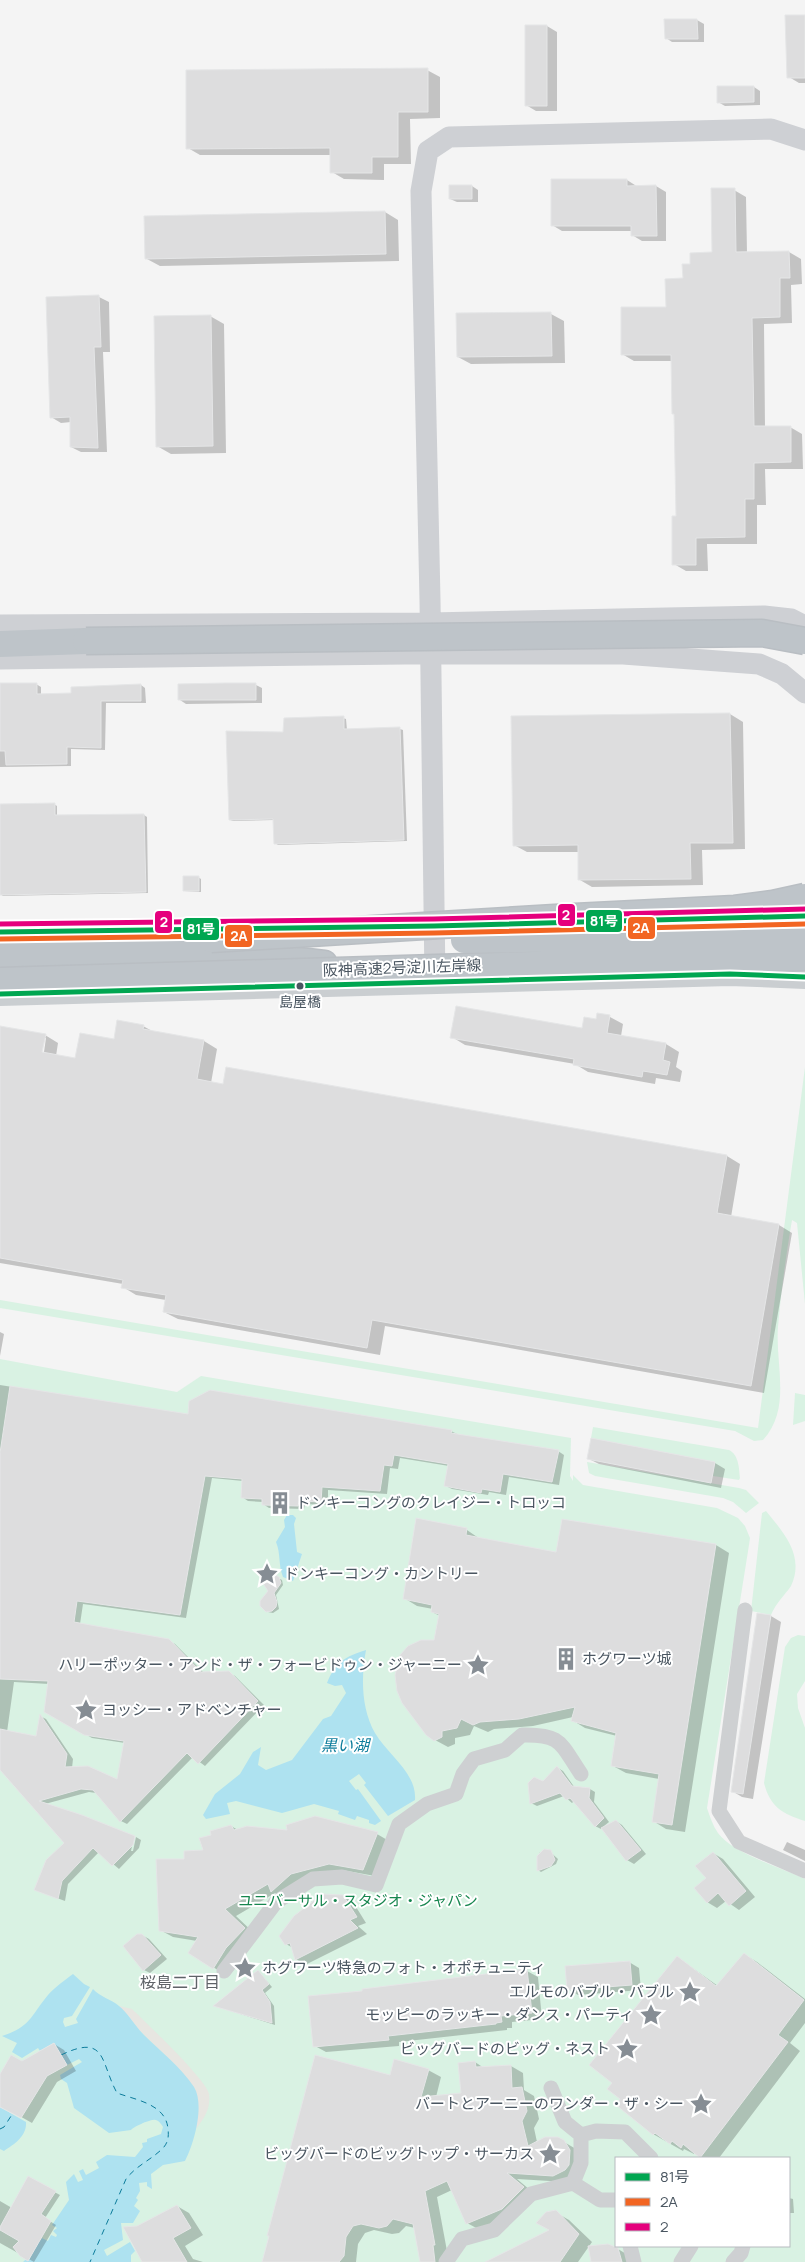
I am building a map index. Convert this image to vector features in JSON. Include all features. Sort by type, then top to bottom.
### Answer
[{"type":"highway","points":[[0,644],[86,641],[762,633],[805,641]]},
{"type":"highway","points":[[0,962],[214,948],[555,918],[735,909],[805,897]]},
{"type":"highway","name":"阪神高速2号淀川左岸線","points":[[0,942],[214,948],[805,934]]},
{"type":"highway","points":[[214,948],[330,964],[425,982]]},
{"type":"highway","name":"阪神高速2号淀川左岸線","points":[[0,980],[805,957]]},
{"type":"main road","points":[[0,932],[434,926],[805,916]]},
{"type":"main road","points":[[0,994],[730,974],[805,978]]},
{"type":"street","points":[[425,982],[434,926],[421,192],[428,152],[449,137],[771,129],[805,140]]},
{"type":"street","points":[[0,625],[430,623],[764,616],[791,619],[805,626]]},
{"type":"street","points":[[0,659],[430,654],[623,654],[748,661],[782,674],[805,693]]},
{"type":"street","points":[[745,1610],[719,1811],[739,1842],[805,1871]]},
{"type":"street","points":[[224,1970],[276,1902],[313,1879],[342,1877],[376,1885],[399,1824],[427,1804],[456,1794],[463,1774],[474,1760],[505,1750],[522,1735],[545,1734],[560,1743],[581,1774]]},
{"type":"street","points":[[551,2088],[565,2122],[581,2134]]},
{"type":"street","points":[[581,2134],[596,2130],[625,2132],[650,2157]]},
{"type":"street","points":[[573,2183],[581,2163],[581,2134]]},
{"type":"street","points":[[446,2262],[462,2239],[494,2230],[531,2194],[573,2183],[600,2200],[615,2200]]},
{"type":"street","points":[[630,2247],[634,2262]]},
{"type":"street","points":[[681,2262],[690,2247]]},
{"type":"street","points":[[738,2261],[743,2247]]},
{"type":"green space","points":[[805,1067],[805,1304],[797,1223],[792,1220],[778,1327],[780,1400],[772,1428],[763,1440],[754,1441],[735,1431],[0,1308],[0,1300],[758,1428]]},
{"type":"green space","name":"ユニバーサル・スタジオ・ジャパン","points":[[0,1359],[177,1392],[201,1376],[571,1438],[570,1476],[573,1481],[573,1475],[583,1485],[717,1508],[738,1518],[745,1526],[750,1538],[707,1808],[718,1833],[734,1847],[805,1879],[805,2262],[0,2262]]},
{"type":"green space","points":[[795,1393],[805,1395],[805,1421],[793,1425]]},
{"type":"green space","points":[[593,1427],[729,1450],[737,1458],[740,1478],[739,1480],[713,1476],[715,1462],[591,1438]]},
{"type":"green space","points":[[587,1462],[739,1488],[746,1490],[759,1503],[746,1513],[733,1502],[723,1498],[595,1476],[589,1473]]},
{"type":"green space","points":[[766,1511],[786,1536],[796,1565],[791,1586],[771,1615],[751,1611],[762,1513]]},
{"type":"green space","points":[[798,1635],[805,1636],[805,1681],[797,1694],[798,1708],[805,1728],[805,1821],[778,1808],[770,1798],[764,1783],[785,1647],[791,1638]]},
{"type":"sand","points":[[119,2006],[132,2009],[187,2064],[205,2087],[209,2094],[208,2109],[196,2129],[195,2089],[172,2062],[138,2029]]},
{"type":"water","points":[[287,1515],[293,1515],[296,1518],[294,1524],[297,1552],[302,1554],[293,1581],[283,1577],[276,1542],[285,1527],[284,1520]]},
{"type":"water","name":"黒い湖","points":[[366,1650],[363,1692],[370,1724],[407,1773],[414,1790],[415,1800],[388,1816],[364,1785],[366,1783],[359,1774],[349,1781],[356,1790],[358,1789],[381,1821],[375,1825],[369,1823],[369,1820],[357,1816],[355,1820],[338,1814],[339,1811],[314,1804],[282,1813],[236,1801],[227,1803],[230,1814],[206,1819],[203,1815],[215,1794],[240,1774],[253,1752],[261,1747],[258,1765],[266,1770],[292,1760],[323,1719],[331,1716],[346,1693],[342,1685],[335,1686],[327,1683],[334,1670],[342,1661]]},
{"type":"water","points":[[73,1974],[90,1987],[72,2016],[64,2018],[65,2027],[78,2023],[76,2019],[93,1989],[122,2009],[144,2035],[183,2073],[194,2087],[197,2095],[198,2114],[195,2135],[185,2161],[163,2165],[151,2174],[152,2189],[147,2186],[147,2182],[139,2183],[140,2191],[134,2206],[140,2211],[133,2223],[121,2223],[123,2240],[104,2250],[107,2256],[130,2242],[135,2251],[131,2255],[131,2262],[23,2262],[26,2259],[28,2260],[34,2251],[32,2249],[42,2238],[48,2241],[51,2235],[56,2237],[57,2235],[53,2231],[57,2228],[52,2225],[69,2200],[66,2182],[74,2174],[78,2182],[83,2180],[79,2171],[83,2169],[86,2175],[99,2168],[96,2162],[107,2155],[135,2157],[143,2147],[142,2143],[161,2134],[163,2127],[158,2121],[153,2120],[131,2130],[109,2133],[74,2108],[67,2083],[61,2079],[60,2075],[82,2062],[79,2059],[67,2065],[54,2043],[40,2051],[38,2048],[22,2058],[12,2052],[17,2043],[2,2036],[19,2029],[30,2020],[51,1992]]},
{"type":"water","points":[[0,2107],[26,2122],[25,2131],[22,2135],[4,2151],[0,2149]]},
{"type":"building","points":[[785,15],[805,15],[805,78],[787,78]]},
{"type":"building","points":[[664,19],[697,19],[698,39],[665,39]]},
{"type":"building","points":[[525,25],[547,25],[547,106],[525,106]]},
{"type":"building","points":[[428,68],[428,112],[398,112],[398,157],[372,157],[372,173],[330,173],[330,148],[186,149],[186,70]]},
{"type":"building","points":[[717,86],[754,86],[754,102],[717,103]]},
{"type":"building","points":[[551,179],[627,179],[627,186],[656,185],[657,236],[631,236],[631,226],[551,226]]},
{"type":"building","points":[[449,185],[472,185],[472,199],[449,199]]},
{"type":"building","points":[[711,188],[735,188],[736,252],[789,251],[790,278],[780,278],[780,317],[752,318],[754,426],[791,426],[791,462],[754,463],[754,499],[745,499],[745,537],[696,538],[696,565],[672,565],[672,516],[676,516],[671,355],[621,355],[621,307],[666,307],[665,279],[683,278],[682,264],[690,264],[690,253],[712,252]]},
{"type":"building","points":[[385,211],[386,254],[145,259],[144,216]]},
{"type":"building","points":[[99,295],[101,347],[94,347],[98,448],[70,447],[70,417],[50,418],[46,297]]},
{"type":"building","points":[[551,312],[552,356],[457,357],[456,313]]},
{"type":"building","points":[[211,315],[213,446],[156,447],[154,316]]},
{"type":"building","points":[[0,683],[37,683],[37,694],[71,693],[71,687],[141,684],[141,701],[101,701],[101,748],[67,747],[67,764],[6,765],[5,751],[0,751]]},
{"type":"building","points":[[256,683],[256,700],[178,700],[178,684]]},
{"type":"building","points":[[730,713],[733,843],[690,843],[691,879],[578,880],[578,845],[513,846],[511,716]]},
{"type":"building","points":[[344,716],[344,729],[400,727],[404,840],[274,844],[273,819],[229,820],[226,731],[283,732],[284,718]]},
{"type":"building","points":[[55,803],[55,815],[144,814],[146,892],[0,895],[0,804]]},
{"type":"building","points":[[183,876],[199,876],[199,891],[183,891]]},
{"type":"building","points":[[456,1006],[582,1028],[584,1017],[596,1019],[597,1013],[610,1015],[607,1033],[666,1043],[663,1060],[670,1062],[667,1075],[643,1071],[642,1077],[573,1065],[574,1059],[450,1038]]},
{"type":"building","points":[[117,1020],[144,1025],[143,1029],[204,1040],[197,1079],[223,1084],[226,1067],[727,1155],[717,1213],[779,1224],[751,1386],[372,1320],[367,1348],[163,1312],[166,1295],[121,1288],[123,1280],[0,1258],[0,1026],[46,1034],[42,1052],[75,1058],[80,1033],[114,1039]]},
{"type":"building","points":[[10,1386],[188,1414],[189,1401],[210,1390],[452,1430],[451,1433],[559,1450],[552,1482],[503,1474],[500,1492],[482,1489],[481,1493],[444,1486],[448,1464],[394,1455],[392,1466],[384,1465],[380,1491],[322,1487],[321,1502],[299,1501],[298,1506],[262,1505],[262,1499],[241,1498],[242,1479],[205,1476],[180,1615],[77,1601],[74,1622],[169,1639],[201,1672],[229,1671],[258,1701],[198,1764],[187,1753],[120,1822],[93,1790],[81,1789],[39,1801],[82,1815],[135,1836],[133,1845],[112,1866],[93,1848],[62,1881],[58,1899],[34,1890],[46,1860],[64,1843],[0,1770],[0,1729],[36,1736],[40,1714],[67,1754],[65,1767],[88,1766],[117,1779],[124,1741],[84,1735],[44,1712],[48,1681],[0,1679],[0,1453]]},
{"type":"building","points":[[591,1438],[715,1462],[711,1483],[587,1459]]},
{"type":"building","name":"ホグワーツ城","points":[[416,1518],[467,1528],[466,1535],[556,1552],[562,1519],[716,1544],[672,1825],[652,1822],[659,1774],[611,1766],[616,1733],[571,1721],[575,1707],[519,1719],[480,1722],[473,1725],[461,1719],[457,1728],[442,1731],[442,1737],[434,1741],[426,1735],[402,1703],[397,1691],[395,1675],[400,1655],[408,1646],[421,1640],[434,1640],[439,1614],[431,1612],[432,1605],[403,1599]]},
{"type":"building","points":[[272,1573],[279,1577],[281,1583],[274,1593],[277,1602],[276,1607],[272,1611],[266,1612],[260,1606],[260,1601],[268,1591],[263,1579],[267,1574]]},
{"type":"building","points":[[757,1613],[771,1615],[743,1794],[731,1792]]},
{"type":"building","points":[[557,1766],[572,1786],[590,1788],[589,1798],[604,1818],[595,1827],[570,1798],[566,1800],[560,1793],[530,1804],[528,1783],[534,1777],[543,1781]]},
{"type":"building","points":[[315,1816],[378,1832],[363,1870],[329,1864],[291,1874],[271,1892],[268,1884],[225,1909],[245,1928],[226,1948],[213,1969],[188,1953],[198,1937],[159,1931],[156,1859],[184,1859],[184,1851],[203,1850],[199,1838],[211,1835],[210,1831],[231,1825],[234,1830],[247,1826],[287,1830],[286,1825]]},
{"type":"building","points":[[616,1820],[641,1850],[626,1861],[601,1828]]},
{"type":"building","points":[[544,1849],[551,1850],[555,1860],[551,1866],[537,1871],[537,1856]]},
{"type":"building","points":[[713,1852],[746,1891],[729,1906],[718,1893],[707,1903],[694,1888],[706,1878],[695,1866]]},
{"type":"building","points":[[322,1894],[343,1895],[357,1917],[350,1920],[358,1928],[295,1960],[290,1943],[285,1945],[279,1936],[294,1916]]},
{"type":"building","points":[[137,1934],[142,1934],[161,1955],[143,1971],[123,1946]]},
{"type":"building","points":[[744,1953],[804,2000],[778,2035],[788,2042],[701,2157],[699,2157],[683,2144],[681,2148],[672,2141],[670,2144],[655,2133],[653,2135],[616,2105],[620,2099],[607,2089],[612,2083],[589,2065],[677,1956],[716,1986]]},
{"type":"building","points":[[630,1961],[632,1985],[567,1990],[565,1966]]},
{"type":"building","points":[[527,1969],[532,2013],[501,2016],[502,2022],[496,2024],[388,2036],[389,2040],[313,2047],[308,1996],[362,1991],[362,1989]]},
{"type":"building","points":[[258,1970],[269,1984],[262,1990],[270,2002],[272,2023],[213,2006]]},
{"type":"building","points":[[54,2043],[67,2065],[47,2076],[21,2118],[0,2107],[0,2074],[11,2055],[22,2061]]},
{"type":"building","points":[[315,2055],[390,2075],[394,2059],[429,2069],[421,2097],[461,2093],[458,2063],[475,2061],[476,2067],[511,2065],[512,2088],[522,2087],[527,2111],[522,2121],[528,2146],[545,2137],[558,2137],[564,2140],[570,2150],[569,2165],[565,2170],[553,2176],[507,2173],[524,2187],[502,2209],[466,2224],[447,2181],[425,2191],[435,2245],[433,2245],[435,2262],[420,2262],[413,2224],[393,2219],[387,2226],[379,2228],[361,2224],[353,2226],[346,2237],[344,2256],[339,2262],[262,2262],[269,2236],[267,2236]]},
{"type":"building","points":[[28,2176],[56,2191],[41,2214],[51,2221],[28,2261],[20,2256],[13,2247],[19,2241],[0,2230],[0,2227]]},
{"type":"building","points":[[177,2205],[191,2228],[173,2238],[187,2262],[142,2262],[123,2227],[137,2226]]},
{"type":"building","points":[[556,2210],[579,2234],[560,2262],[485,2262],[549,2230],[536,2223],[546,2212]]},
{"type":"building","points":[[608,2244],[618,2248],[622,2262],[591,2262],[588,2246]]},
{"type":"ferry route","points":[[61,2055],[76,2049],[87,2047],[94,2049],[100,2054],[117,2093],[156,2108],[162,2114],[168,2129],[168,2140],[163,2148],[126,2179],[90,2262]]},
{"type":"ferry route","points":[[0,2129],[4,2127],[13,2113]]},
{"type":"transit line","name":"2","points":[[0,924],[434,919],[805,909]]},
{"type":"transit line","name":"81号","points":[[0,932],[434,926],[805,916]]},
{"type":"transit line","name":"2A","points":[[0,939],[434,933],[805,924]]},
{"type":"transit line","name":"81号","points":[[0,994],[730,974],[805,977]]},
{"type":"place","name":"島屋橋","points":[[300,986]]},
{"type":"place","name":"ドンキーコングのクレイジー・トロッコ","points":[[280,1503]]},
{"type":"place","name":"ドンキーコング・カントリー","points":[[267,1574]]},
{"type":"place","name":"ホグワーツ城","points":[[566,1659]]},
{"type":"place","name":"ハリーポッター・アンド・ザ・フォービドゥン・ジャーニー","points":[[478,1665]]},
{"type":"place","name":"ヨッシー・アドベンチャー","points":[[86,1710]]},
{"type":"place","name":"ホグワーツ特急のフォト・オポチュニティ","points":[[245,1968]]},
{"type":"place","name":"エルモのバブル・バブル","points":[[690,1992]]},
{"type":"place","name":"モッピーのラッキー・ダンス・パーティ","points":[[651,2015]]},
{"type":"place","name":"ビッグバードのビッグ・ネスト","points":[[627,2049]]},
{"type":"place","name":"バートとアーニーのワンダー・ザ・シー","points":[[701,2104]]},
{"type":"place","name":"ビッグバードのビッグトップ・サーカス","points":[[550,2154]]},
{"type":"district","name":"桜島二丁目","points":[[180,1982]]}]
